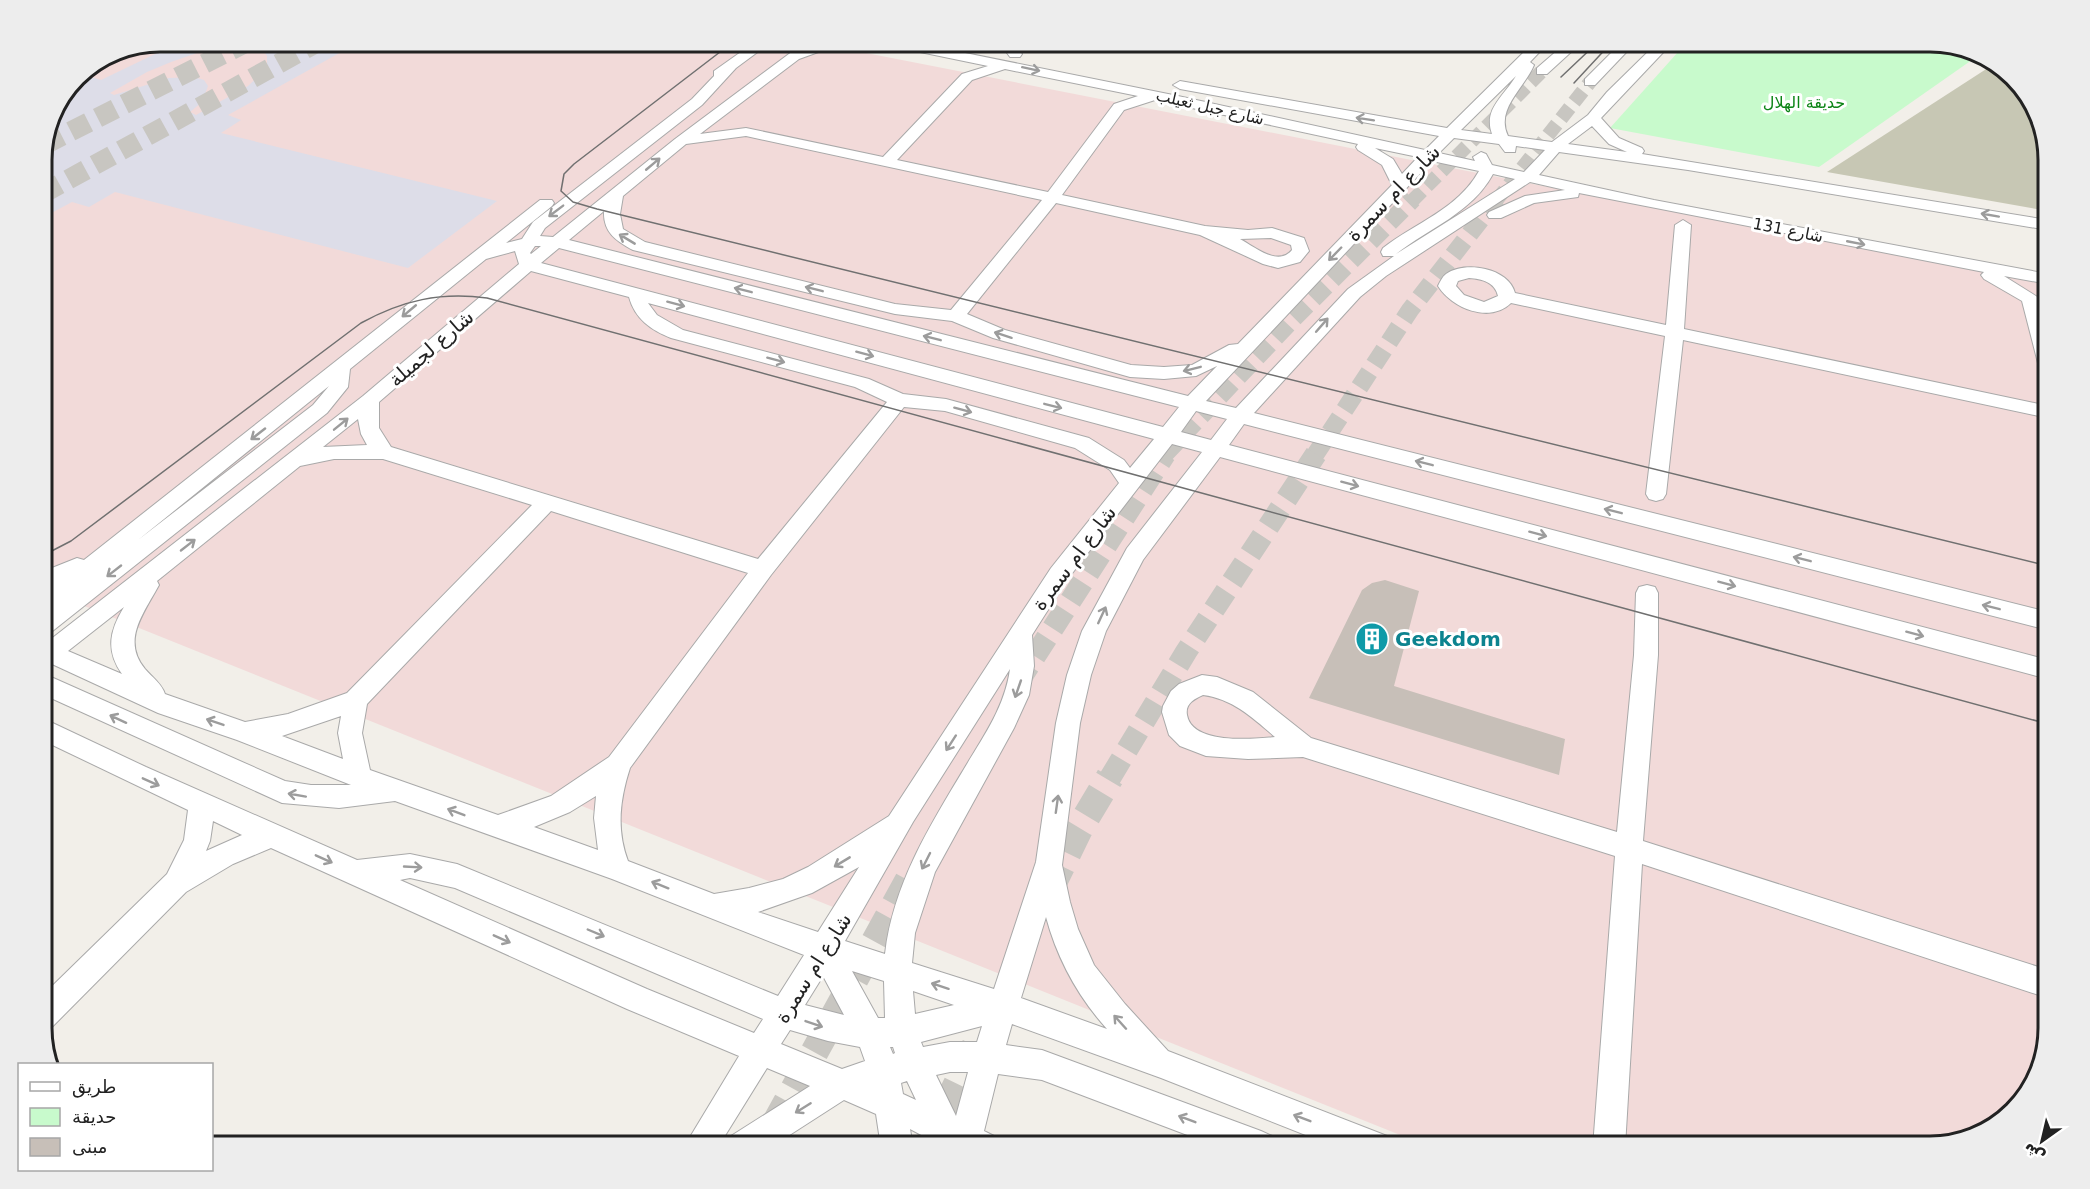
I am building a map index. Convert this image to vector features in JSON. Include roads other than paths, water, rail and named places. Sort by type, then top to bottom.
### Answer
[{"type":"street","name":"شارع لجميلة","points":[[53,596],[340,369],[475,257],[670,108],[750,52]]},
{"type":"street","points":[[746,132],[724,107],[726,100],[780,52]]},
{"type":"street","name":"شارع لجميلة","points":[[53,648],[155,572],[370,400],[555,242],[680,142],[800,52]]},
{"type":"street","points":[[791,59],[811,52]]},
{"type":"street","points":[[956,52],[965,67],[967,77]]},
{"type":"street","name":"شارع ام سمرة","points":[[707,1136],[824,949],[904,814],[1059,574],[1192,404],[1450,133],[1531,52]]},
{"type":"street","points":[[1533,173],[1510,148],[1494,125],[1496,114],[1524,74],[1534,52]]},
{"type":"street","points":[[1542,71],[1564,52]]},
{"type":"street","points":[[1590,82],[1619,52]]},
{"type":"street","points":[[967,1136],[1002,1006],[1050,862],[1068,723],[1079,675],[1094,631],[1113,591],[1135,554],[1239,416],[1328,318],[1380,272],[1419,249],[1533,173],[1552,151],[1593,118],[1656,52]]},
{"type":"street","points":[[886,162],[967,77],[1010,53]]},
{"type":"street","name":"شارع جبل ثعيلب","points":[[1010,53],[1450,133],[1510,148]]},
{"type":"street","name":"شارع جبل ثعيلب","points":[[1010,53],[1110,85],[1344,137],[1433,151],[1487,170],[1533,173]]},
{"type":"street","points":[[730,67],[697,102],[546,219],[526,243],[522,253],[528,265],[2038,667]]},
{"type":"street","points":[[1110,85],[1116,91],[1119,107]]},
{"type":"street","points":[[956,316],[1052,197],[1119,107],[1157,95]]},
{"type":"street","points":[[1593,118],[1614,141],[1688,165]]},
{"type":"street","points":[[1280,123],[1303,120],[1338,125],[1433,151],[1510,148],[1688,165],[2037,223]]},
{"type":"street","points":[[680,142],[712,135],[746,132],[1205,231],[1248,235],[1281,234],[1298,242],[1300,251],[1286,261],[1269,261],[1234,242],[1205,231]]},
{"type":"street","points":[[1380,272],[1382,260],[1389,251],[1468,198],[1480,184],[1487,170],[1474,150],[1450,133]]},
{"type":"street","points":[[1344,137],[1388,162],[1401,187]]},
{"type":"street","points":[[1552,151],[1753,182],[1827,187]]},
{"type":"street","name":"شارع 131","points":[[1533,173],[1599,194],[2037,277]]},
{"type":"street","points":[[1419,249],[1451,244],[1507,208],[1531,199],[1561,194],[1599,194]]},
{"type":"street","points":[[615,195],[610,214],[614,228],[628,241],[645,248],[895,309],[956,316],[1005,336],[1130,371],[1164,373],[1196,370],[1224,353],[1245,346]]},
{"type":"street","points":[[1654,205],[1683,225],[1715,217]]},
{"type":"street","points":[[1656,494],[1675,332],[1683,225]]},
{"type":"street","points":[[475,257],[526,243],[555,242],[2038,618]]},
{"type":"street","points":[[1967,264],[2030,298],[2037,326]]},
{"type":"street","points":[[637,294],[645,314],[667,330],[862,383],[899,400],[946,405],[1089,447],[1117,465],[1131,484]]},
{"type":"street","points":[[2030,298],[2037,294]]},
{"type":"street","points":[[1507,297],[2037,410]]},
{"type":"street","points":[[53,618],[320,409],[339,387],[342,379],[340,369]]},
{"type":"street","points":[[1001,420],[1017,397]]},
{"type":"street","points":[[370,400],[366,420],[368,433],[384,452]]},
{"type":"street","points":[[495,826],[554,809],[590,789],[618,765],[763,569],[899,400]]},
{"type":"street","points":[[294,461],[334,452],[384,452],[763,569]]},
{"type":"street","points":[[245,732],[297,721],[356,700],[548,501]]},
{"type":"street","points":[[53,576],[111,550]]},
{"type":"street","points":[[155,572],[124,624],[123,655],[130,670],[167,706]]},
{"type":"street","points":[[1610,1136],[1646,655],[1647,593]]},
{"type":"street","points":[[963,1136],[916,1064],[903,1032],[895,972],[901,925],[919,874],[1007,717],[1021,686],[1025,659],[1020,632]]},
{"type":"street","points":[[53,658],[84,667],[167,706],[245,732],[359,777],[618,869],[824,949],[1002,1006],[1161,1063],[1348,1136]]},
{"type":"street","points":[[1303,746],[1251,701],[1222,688],[1202,685],[1190,689],[1180,696],[1174,706],[1174,717],[1179,728],[1188,738],[1200,744],[1229,749],[1303,746],[1564,827],[1630,851],[2038,981]]},
{"type":"street","points":[[53,688],[282,792],[337,798],[397,790]]},
{"type":"street","points":[[356,700],[350,734],[359,777]]},
{"type":"street","points":[[53,733],[355,873],[761,1052],[890,1104],[956,1136]]},
{"type":"street","points":[[618,765],[609,792],[605,824],[611,854],[618,869]]},
{"type":"street","points":[[176,883],[197,841],[202,804]]},
{"type":"street","points":[[714,907],[768,897],[814,879],[866,848],[904,814]]},
{"type":"street","points":[[53,1003],[176,883],[223,855],[271,835]]},
{"type":"street","points":[[1050,862],[1055,903],[1068,948],[1083,975],[1123,1026],[1161,1063]]},
{"type":"street","points":[[355,873],[410,866],[458,876],[784,1013],[825,1027],[870,1033],[903,1032],[1002,1006]]},
{"type":"street","points":[[824,949],[870,1033],[884,1071],[895,1136]]},
{"type":"street","points":[[759,1136],[842,1084],[884,1071],[950,1057],[987,1057],[1042,1065],[1232,1136]]},
{"type":"tunnel","points":[[55,139],[227,52]]},
{"type":"tunnel","points":[[53,188],[300,52]]},
{"type":"tunnel","points":[[1412,201],[1542,71]]},
{"type":"tunnel","points":[[1496,201],[1590,82]]},
{"type":"tunnel","points":[[1164,455],[1291,321],[1413,199]]},
{"type":"tunnel","points":[[1315,455],[1410,310],[1497,199]]},
{"type":"tunnel","points":[[1017,684],[1165,454]]},
{"type":"tunnel","points":[[1110,778],[1186,652],[1316,454]]},
{"type":"tunnel","points":[[1049,891],[1079,829],[1110,777]]},
{"type":"tunnel","points":[[774,1126],[911,876]]},
{"type":"tunnel","points":[[932,1136],[976,1045]]},
{"type":"tram line","points":[[720,52],[574,164],[564,174],[561,191],[573,202],[597,209],[2037,563]]},
{"type":"tram line","points":[[1561,77],[1587,52]]},
{"type":"tram line","points":[[1574,83],[1603,52]]},
{"type":"tram line","points":[[53,550],[71,541],[361,323],[407,303],[438,297],[470,296],[487,298],[2038,721]]},
{"type":"place","name":"Geekdom","points":[[1372,639]]},
{"type":"park label","name":"حديقة الهلال","points":[[1804,102]]}]
